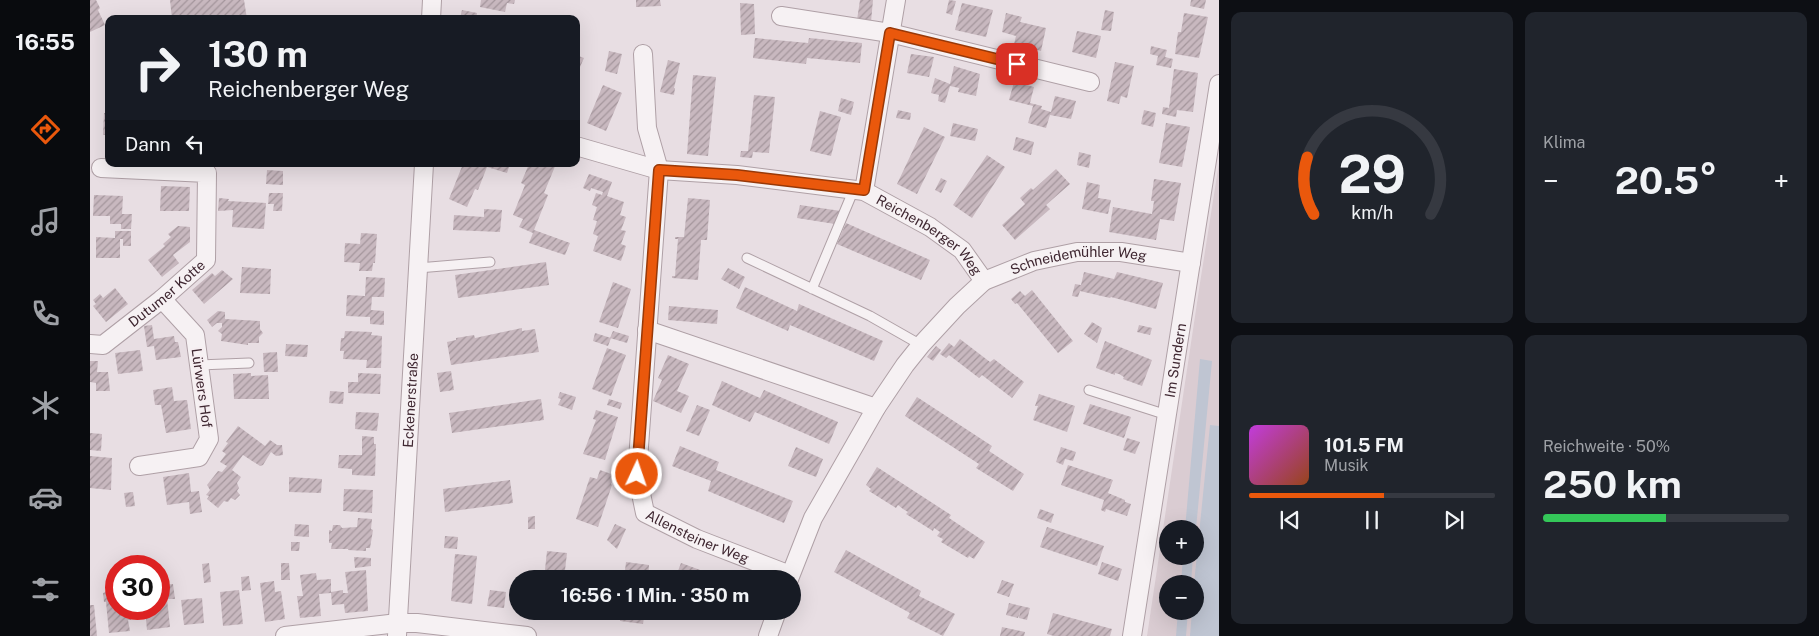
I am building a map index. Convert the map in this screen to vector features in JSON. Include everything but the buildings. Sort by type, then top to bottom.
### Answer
[{"type":"street","points":[[431,15],[432,0]]},
{"type":"street","points":[[859,190],[896,0]]},
{"type":"street","points":[[781,16],[890,33],[1090,82]]},
{"type":"street","name":"Allensteiner Weg","points":[[643,54],[647,128],[659,170],[637,474],[644,513],[697,539],[772,570]]},
{"type":"street","name":"Im Sundern","points":[[1132,636],[1219,84]]},
{"type":"street","name":"Reichenberger Weg","points":[[580,147],[659,170],[737,175],[859,190],[930,227],[962,250],[984,281]]},
{"type":"street","name":"Eckenerstraße","points":[[398,630],[424,167]]},
{"type":"street","name":"Dutumer Kotte","points":[[90,344],[103,345],[162,299],[206,260],[207,173],[101,168]]},
{"type":"street","name":"Schneidemühler Weg","points":[[792,570],[813,518],[876,408],[921,345],[957,306],[984,281],[1034,262],[1078,252],[1121,252],[1191,263]]},
{"type":"street","name":"Lürwers Hof","points":[[139,466],[199,457],[209,439],[195,335],[162,299]]},
{"type":"street","points":[[647,330],[876,408]]},
{"type":"street","points":[[768,636],[774,620]]},
{"type":"street","points":[[285,636],[398,630],[417,623],[527,636]]},
{"type":"lane","points":[[812,289],[859,190]]},
{"type":"lane","points":[[746,258],[870,316],[921,345]]},
{"type":"lane","points":[[418,268],[490,262]]},
{"type":"lane","points":[[199,365],[249,363]]},
{"type":"lane","points":[[1088,390],[1167,415]]},
{"type":"shaded area","points":[[1219,163],[1219,636],[1147,636],[1159,556],[1159,565],[1204,565],[1204,520],[1164,520]]},
{"type":"shaded area","points":[[1200,359],[1212,361],[1197,520],[1186,520]]},
{"type":"shaded area","points":[[1210,425],[1219,426],[1219,636],[1190,636],[1191,620],[1204,620],[1204,575],[1195,575],[1196,565],[1204,565],[1204,520],[1200,520]]},
{"type":"shaded area","points":[[1182,565],[1192,565],[1192,575],[1182,575]]},
{"type":"shaded area","points":[[1177,620],[1187,620],[1186,636],[1176,636]]},
{"type":"route","points":[[637,474],[659,170],[737,175],[864,190],[890,33],[1017,64]]}]
